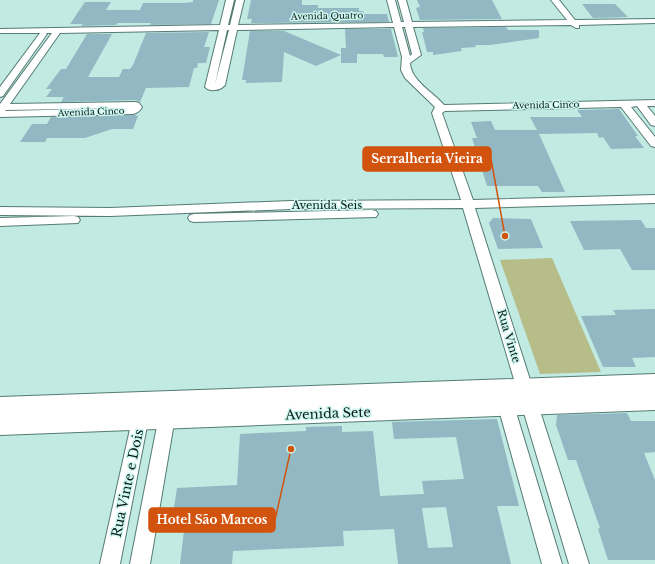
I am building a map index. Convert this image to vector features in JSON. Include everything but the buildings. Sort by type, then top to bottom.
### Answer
[{"type":"street","points":[[230,0],[210,87],[220,86],[240,0]]},
{"type":"street","points":[[392,0],[406,60],[406,70],[410,78],[434,99],[439,109]]},
{"type":"street","points":[[402,0],[417,55],[406,60]]},
{"type":"street","points":[[555,0],[574,24]]},
{"type":"street","name":"Avenida Quatro","points":[[574,24],[655,21]]},
{"type":"street","name":"Avenida Quatro","points":[[0,36],[50,33],[409,27],[560,22],[574,24],[655,25]]},
{"type":"street","name":"Avenida Quatro","points":[[0,31],[50,33]]},
{"type":"street","points":[[0,94],[50,33]]},
{"type":"street","points":[[1,110],[50,33]]},
{"type":"street","points":[[639,103],[655,123]]},
{"type":"street","name":"Avenida Cinco","points":[[439,109],[655,103]]},
{"type":"street","points":[[624,104],[655,144]]},
{"type":"street","name":"Avenida Cinco","points":[[135,105],[137,107],[133,111],[1,110],[135,105]]},
{"type":"street","name":"Rua Vinte","points":[[439,109],[437,113],[470,208],[579,564]]},
{"type":"street","name":"Avenida Seis","points":[[0,222],[470,208],[655,199]]},
{"type":"street","name":"Avenida Seis","points":[[0,211],[110,212],[291,205],[470,208],[655,208]]},
{"type":"street","name":"Avenida Sete","points":[[0,425],[142,411],[527,397],[655,383]]},
{"type":"street","name":"Avenida Sete","points":[[527,397],[655,401]]},
{"type":"street","points":[[504,398],[552,564]]},
{"type":"street","name":"Avenida Sete","points":[[0,406],[142,411]]},
{"type":"street","points":[[140,564],[168,410]]},
{"type":"street","name":"Rua Vinte e Dois","points":[[110,564],[142,411]]},
{"type":"green space","points":[[552,258],[601,372],[540,374],[500,260]]},
{"type":"place","name":"Serralheria Vieira","points":[[505,236]]},
{"type":"place","name":"Hotel São Marcos","points":[[291,449]]}]
